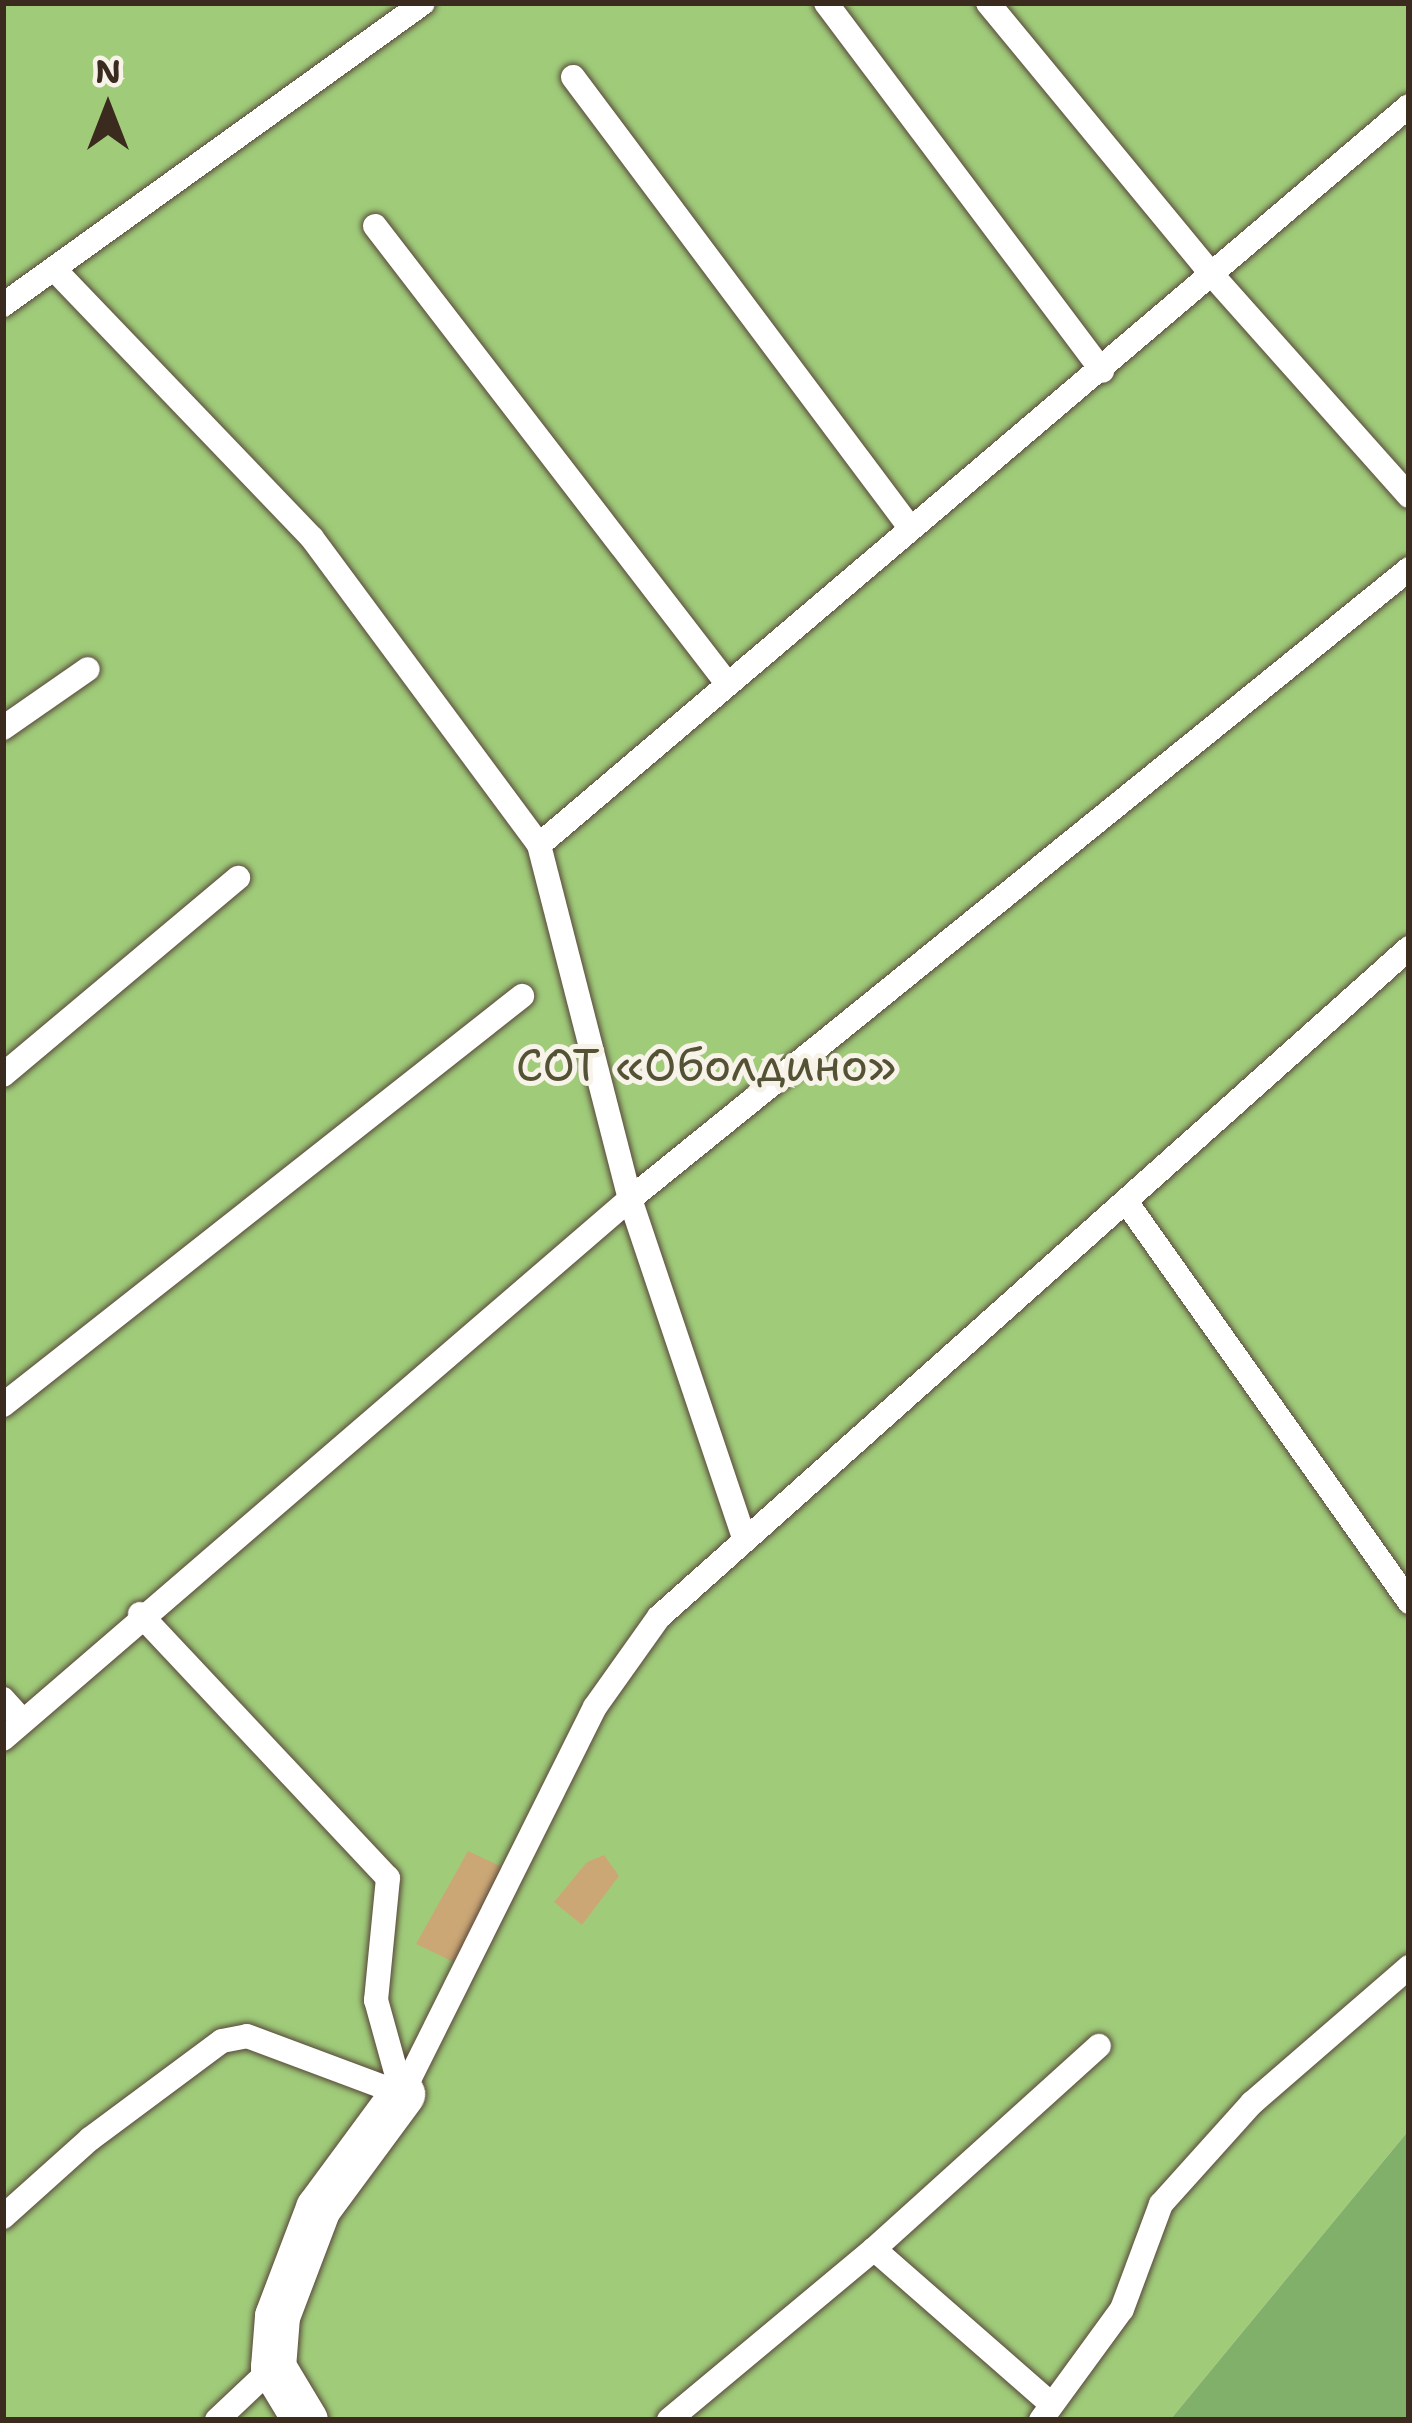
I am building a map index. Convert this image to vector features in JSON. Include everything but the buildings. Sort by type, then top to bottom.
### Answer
[{"type":"street","points":[[304,2420],[273,2367],[277,2316],[318,2207],[402,2094]]},
{"type":"lane","points":[[3,305],[423,3]]},
{"type":"lane","points":[[826,3],[1102,371]]},
{"type":"lane","points":[[988,3],[1214,278],[1409,496]]},
{"type":"lane","points":[[573,77],[908,525]]},
{"type":"lane","points":[[539,845],[908,525],[1214,278],[1409,106]]},
{"type":"lane","points":[[375,226],[726,682]]},
{"type":"lane","points":[[56,271],[312,538],[539,845],[630,1199],[744,1538]]},
{"type":"lane","points":[[3,1739],[140,1614],[630,1199],[1409,568]]},
{"type":"lane","points":[[3,728],[88,669]]},
{"type":"lane","points":[[3,1076],[238,878]]},
{"type":"lane","points":[[402,2094],[595,1707],[659,1618],[1409,948]]},
{"type":"lane","points":[[3,1405],[522,995]]},
{"type":"lane","points":[[1127,1203],[1409,1602]]},
{"type":"lane","points":[[140,1614],[388,1878],[376,2000],[402,2094]]},
{"type":"lane","points":[[3,1699],[21,1719]]},
{"type":"lane","points":[[874,2249],[1046,2412],[1122,2309],[1162,2204],[1252,2103],[1409,1967]]},
{"type":"lane","points":[[3,2217],[90,2139],[222,2041],[247,2036],[402,2094]]},
{"type":"lane","points":[[670,2420],[874,2249],[1099,2046]]},
{"type":"lane","points":[[218,2420],[273,2367]]},
{"type":"green space","name":"СОТ «Оболдино»","points":[[3,3],[1409,3],[1409,2130],[1170,2420],[3,2420]]},
{"type":"green space","points":[[1409,2130],[1409,2420],[1170,2420]]}]
